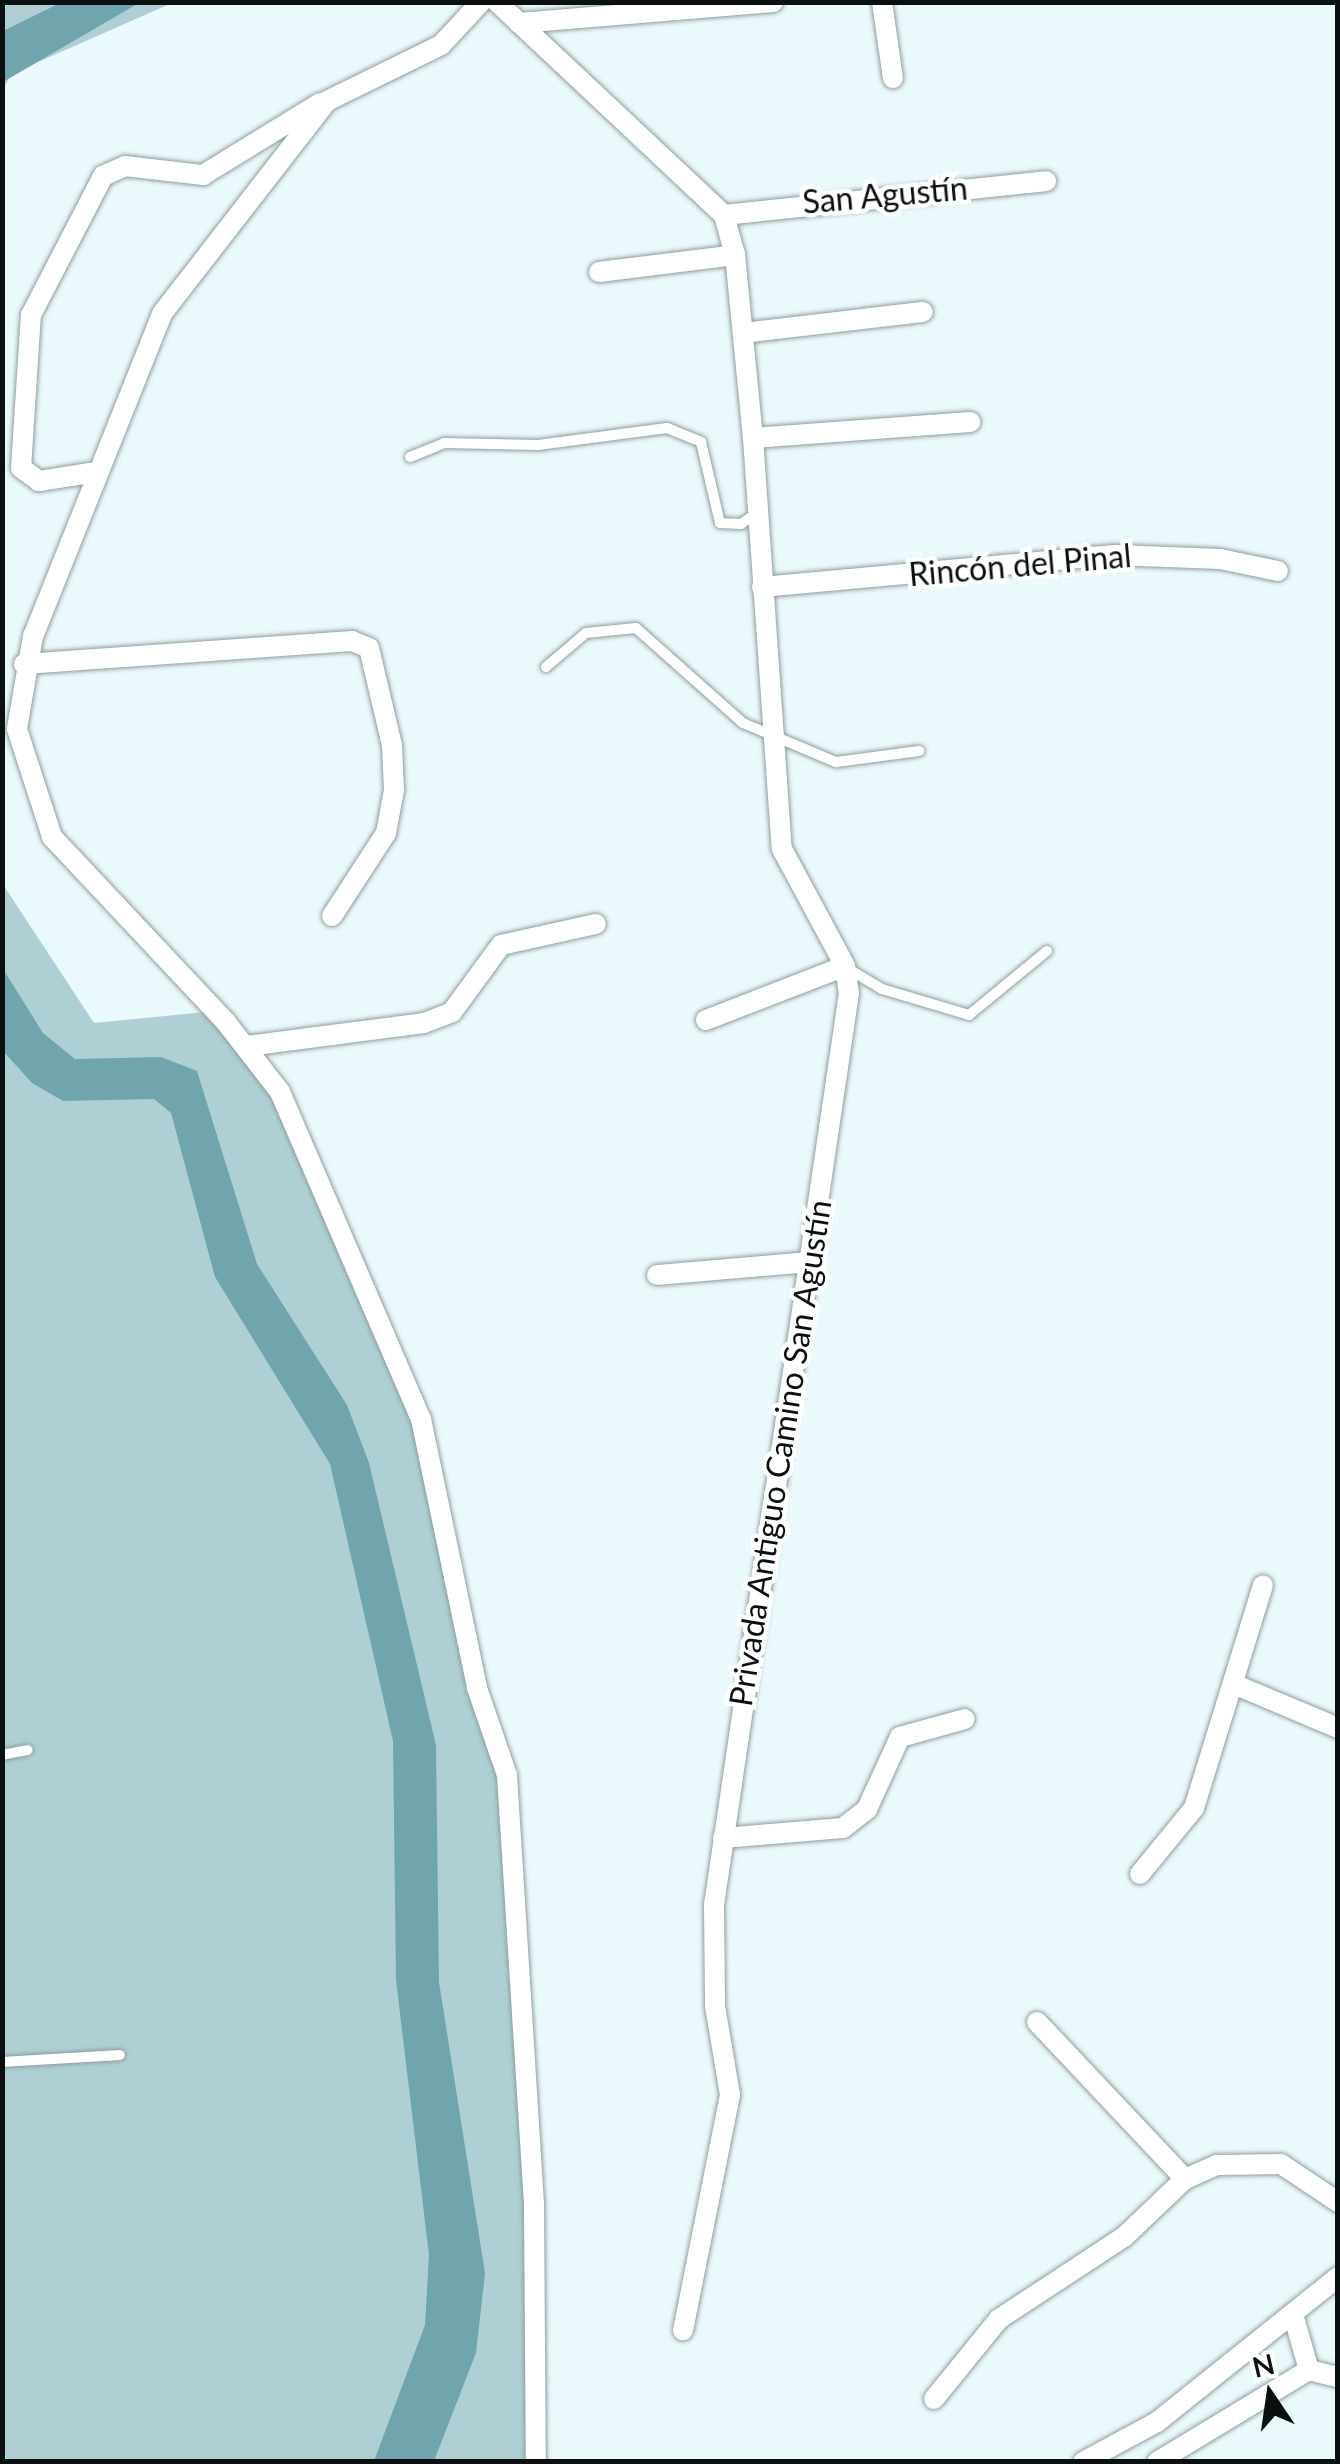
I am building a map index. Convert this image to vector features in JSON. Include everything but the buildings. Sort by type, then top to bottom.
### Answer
[{"type":"street","points":[[96,472],[40,481],[21,468],[31,315],[103,176],[126,166],[203,175],[303,107],[327,101],[440,46],[481,2]]},
{"type":"street","points":[[496,2],[724,215]]},
{"type":"street","points":[[520,23],[773,2]]},
{"type":"street","points":[[882,2],[893,78]]},
{"type":"street","points":[[327,101],[162,314],[96,472],[24,664],[18,729],[52,837],[248,1046],[280,1092],[421,1419],[477,1688],[507,1774],[534,2203],[536,2462]]},
{"type":"street","name":"San Agustín","points":[[724,215],[1046,181]]},
{"type":"street","name":"Privada Antiguo Camino San Agustín","points":[[683,2330],[730,2094],[712,1968],[723,1838],[843,1044],[844,966],[782,849],[770,732],[753,438],[736,255],[724,215]]},
{"type":"street","points":[[599,272],[736,255]]},
{"type":"street","points":[[742,333],[923,312]]},
{"type":"street","points":[[753,438],[970,422]]},
{"type":"street","name":"Rincón del Pinal","points":[[762,587],[1115,555],[1220,559],[1278,571]]},
{"type":"street","points":[[24,664],[352,641],[369,648],[392,744],[394,790],[386,833],[332,916]]},
{"type":"street","points":[[248,1046],[424,1023],[452,1012],[501,945],[596,924]]},
{"type":"street","points":[[706,1020],[844,966]]},
{"type":"street","points":[[657,1275],[808,1262]]},
{"type":"street","points":[[1140,1874],[1194,1808],[1236,1685],[1263,1585]]},
{"type":"street","points":[[1236,1685],[1338,1728]]},
{"type":"street","points":[[723,1838],[844,1828],[868,1809],[900,1738],[965,1719]]},
{"type":"street","points":[[1036,2022],[1185,2179]]},
{"type":"street","points":[[934,2399],[999,2319],[1124,2238],[1185,2179],[1250,2160],[1281,2164],[1338,2202]]},
{"type":"street","points":[[1083,2462],[1157,2422],[1338,2277]]},
{"type":"street","points":[[1293,2314],[1309,2370]]},
{"type":"street","points":[[1157,2462],[1309,2370],[1338,2377]]},
{"type":"lane","points":[[410,457],[444,443],[538,445],[667,428],[701,442],[720,524],[741,524],[758,512]]},
{"type":"lane","points":[[546,667],[586,633],[636,628],[744,723],[836,762],[919,752]]},
{"type":"lane","points":[[844,966],[882,989],[968,1015],[1047,951]]},
{"type":"lane","points":[[2,1755],[28,1750]]},
{"type":"lane","points":[[2,2062],[120,2055]]},
{"type":"shaded area","points":[[3,3],[172,3],[11,74],[3,90]]},
{"type":"shaded area","points":[[60,3],[139,3],[3,82],[3,31]]},
{"type":"shaded area","points":[[2,883],[94,1023],[216,1011],[247,1046],[421,1419],[507,1775],[536,2461],[3,2461]]},
{"type":"shaded area","points":[[3,969],[43,1033],[75,1059],[161,1057],[197,1071],[257,1264],[347,1405],[369,1463],[436,1745],[439,1982],[485,2273],[476,2353],[434,2461],[374,2461],[425,2325],[429,2255],[396,1980],[393,1741],[330,1464],[215,1277],[171,1113],[154,1099],[63,1101],[32,1083],[3,1051]]}]
